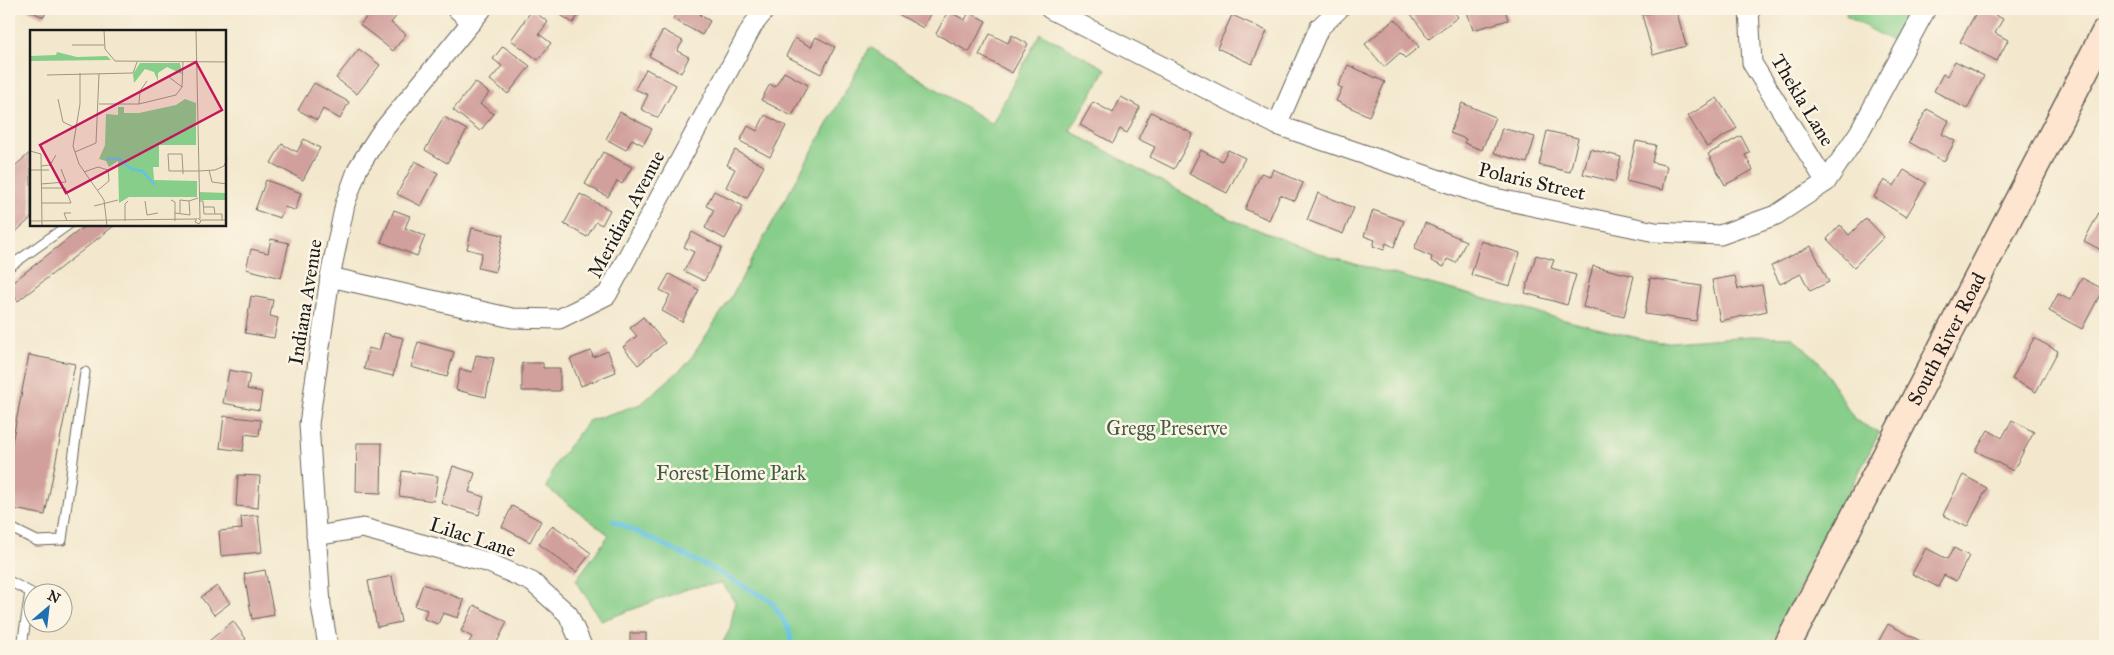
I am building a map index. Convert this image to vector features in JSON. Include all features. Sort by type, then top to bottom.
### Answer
[{"type":"street","points":[[457,9],[477,15]]},
{"type":"street","name":"Meridian Avenue","points":[[330,278],[512,318],[559,319],[608,295],[753,25],[766,9]]},
{"type":"street","name":"Polaris Street","points":[[1051,9],[1277,125],[1490,197],[1655,232],[1720,235],[1776,215],[1826,182],[1860,131],[1926,9]]},
{"type":"street","points":[[1277,125],[1319,28],[1339,9]]},
{"type":"street","name":"Thekla Lane","points":[[1749,10],[1752,63],[1826,182]]},
{"type":"street","name":"Indiana Avenue","points":[[328,646],[321,605],[309,424],[330,278],[345,204],[358,168],[379,134],[477,15]]},
{"type":"street","name":"South River Road","points":[[1787,646],[2105,32]]},
{"type":"street","name":"Lilac Lane","points":[[316,536],[363,528],[487,562],[532,582],[568,614],[582,646]]},
{"type":"lane","points":[[9,266],[67,226]]},
{"type":"lane","points":[[9,527],[37,541],[62,540],[86,372]]},
{"type":"lane","points":[[9,581],[30,592],[22,646]]},
{"type":"green space","points":[[1847,9],[1913,9],[1896,43],[1846,16]]},
{"type":"green space","name":"Gregg Preserve","points":[[1040,33],[1106,69],[1070,131],[1230,219],[1329,257],[1580,324],[1659,343],[1750,336],[1792,337],[1818,360],[1855,420],[1879,433],[1770,646],[721,646],[730,629],[735,602],[722,583],[690,588],[601,621],[576,580],[609,535],[546,487],[557,462],[588,421],[641,404],[688,363],[730,299],[870,47],[992,124]]},
{"type":"building","points":[[25,9],[47,9],[44,17]]},
{"type":"building","points":[[373,9],[392,9],[398,14],[391,23],[406,34],[393,51],[360,25]]},
{"type":"building","points":[[554,9],[582,9],[573,23]]},
{"type":"building","points":[[678,9],[704,9],[700,15],[710,21],[702,35],[673,19]]},
{"type":"building","points":[[892,9],[933,9],[923,28]]},
{"type":"building","points":[[1452,9],[1458,17],[1429,39],[1408,10]]},
{"type":"building","points":[[1466,9],[1505,9],[1508,20],[1473,30]]},
{"type":"building","points":[[1664,9],[1676,9],[1686,46],[1653,55],[1642,15]]},
{"type":"building","points":[[1978,9],[1983,9],[2003,19],[1995,33],[2008,40],[1997,61],[1960,42]]},
{"type":"building","points":[[532,10],[548,22],[539,34],[551,43],[538,60],[511,40]]},
{"type":"building","points":[[948,11],[965,20],[969,12],[986,21],[969,52],[936,34]]},
{"type":"building","points":[[1232,15],[1267,31],[1252,64],[1217,48]]},
{"type":"building","points":[[1395,19],[1419,47],[1405,58],[1400,53],[1384,67],[1365,44]]},
{"type":"building","points":[[663,30],[683,41],[677,51],[689,57],[681,73],[649,56]]},
{"type":"building","points":[[990,34],[1008,43],[1012,35],[1028,44],[1012,73],[979,55]]},
{"type":"building","points":[[816,37],[835,47],[821,74],[786,56],[795,38],[811,47]]},
{"type":"building","points":[[503,46],[530,66],[508,94],[490,80],[502,66],[493,59]]},
{"type":"building","points":[[359,49],[380,65],[357,94],[336,78]]},
{"type":"building","points":[[1955,61],[1984,76],[1967,109],[1934,91],[1943,74],[1947,76]]},
{"type":"building","points":[[1348,65],[1385,82],[1369,116],[1336,101],[1342,88],[1338,86]]},
{"type":"building","points":[[646,69],[676,85],[658,118],[641,109],[648,95],[635,89]]},
{"type":"building","points":[[784,72],[808,85],[792,116],[761,100],[770,84],[775,87]]},
{"type":"building","points":[[475,82],[489,93],[480,104],[494,114],[480,131],[453,110]]},
{"type":"building","points":[[314,83],[349,102],[340,119],[323,109],[317,120],[298,110]]},
{"type":"building","points":[[1121,97],[1140,107],[1127,133],[1120,129],[1113,143],[1080,125],[1093,102],[1113,113]]},
{"type":"building","points":[[1717,98],[1737,128],[1707,147],[1688,116]]},
{"type":"building","points":[[1462,103],[1495,117],[1482,150],[1464,143],[1466,139],[1450,133]]},
{"type":"building","points":[[1927,109],[1949,121],[1942,134],[1955,141],[1944,162],[1909,142]]},
{"type":"building","points":[[620,112],[652,129],[643,145],[632,139],[626,150],[606,139]]},
{"type":"building","points":[[1151,112],[1193,134],[1174,169],[1150,157],[1155,147],[1138,139]]},
{"type":"building","points":[[765,115],[786,126],[770,157],[740,141],[748,126],[757,131]]},
{"type":"building","points":[[444,117],[467,130],[447,163],[425,150]]},
{"type":"building","points":[[1502,128],[1535,137],[1527,163],[1494,153]]},
{"type":"building","points":[[1547,131],[1578,138],[1570,172],[1539,165]]},
{"type":"building","points":[[1741,136],[1750,153],[1745,155],[1753,170],[1725,185],[1708,154]]},
{"type":"building","points":[[304,139],[320,148],[303,180],[271,163],[282,144],[297,152]]},
{"type":"building","points":[[1636,141],[1656,145],[1652,162],[1667,166],[1662,190],[1626,181]]},
{"type":"building","points":[[1590,149],[1621,157],[1615,182],[1583,174]]},
{"type":"building","points":[[735,150],[764,166],[747,198],[726,187],[735,169],[727,165]]},
{"type":"building","points":[[1201,150],[1222,161],[1228,150],[1245,158],[1227,193],[1189,174]]},
{"type":"building","points":[[603,152],[632,167],[622,184],[617,181],[608,197],[585,184]]},
{"type":"building","points":[[30,153],[30,219],[9,238],[9,171]]},
{"type":"building","points":[[415,161],[438,173],[421,206],[397,194]]},
{"type":"building","points":[[1273,169],[1303,183],[1295,201],[1280,195],[1269,220],[1245,209],[1261,173],[1270,176]]},
{"type":"building","points":[[1904,170],[1926,183],[1906,217],[1874,197],[1884,180],[1894,186]]},
{"type":"building","points":[[266,180],[301,193],[295,210],[284,207],[280,218],[255,210]]},
{"type":"building","points":[[714,191],[743,206],[725,239],[705,228],[714,210],[706,206]]},
{"type":"building","points":[[1318,193],[1354,208],[1343,234],[1307,220]]},
{"type":"building","points":[[580,194],[610,210],[602,225],[596,222],[587,237],[564,224]]},
{"type":"building","points":[[2105,201],[2105,252],[2084,241]]},
{"type":"building","points":[[394,210],[410,216],[405,228],[425,236],[417,256],[381,242]]},
{"type":"building","points":[[1373,210],[1404,221],[1394,247],[1386,243],[1384,250],[1373,246],[1375,240],[1364,236]]},
{"type":"building","points":[[1866,218],[1884,237],[1854,267],[1827,239],[1840,225],[1849,235]]},
{"type":"building","points":[[1425,223],[1466,241],[1456,263],[1447,259],[1444,267],[1431,261],[1432,257],[1414,249]]},
{"type":"building","points":[[85,226],[114,226],[18,301],[9,289],[9,285]]},
{"type":"building","points":[[472,228],[503,235],[495,272],[478,268],[482,253],[467,249]]},
{"type":"building","points":[[692,232],[722,248],[704,281],[684,271],[694,252],[684,247]]},
{"type":"building","points":[[271,239],[289,243],[281,278],[246,269],[251,249],[268,253]]},
{"type":"building","points":[[1481,241],[1520,253],[1510,286],[1471,275]]},
{"type":"building","points":[[1811,246],[1829,282],[1810,291],[1801,274],[1780,284],[1771,266]]},
{"type":"building","points":[[1536,255],[1554,260],[1551,268],[1576,275],[1567,305],[1525,293]]},
{"type":"building","points":[[1593,266],[1634,276],[1624,317],[1583,307]]},
{"type":"building","points":[[669,274],[699,290],[682,322],[662,311],[670,295],[660,290]]},
{"type":"building","points":[[1735,276],[1738,289],[1762,285],[1767,311],[1720,321],[1712,280]]},
{"type":"building","points":[[1650,278],[1701,286],[1696,321],[1645,314]]},
{"type":"building","points":[[2082,278],[2103,289],[2082,329],[2049,311],[2058,294],[2070,300]]},
{"type":"building","points":[[251,296],[273,300],[270,316],[278,318],[274,338],[245,333]]},
{"type":"building","points":[[643,317],[665,343],[638,365],[623,347],[637,336],[630,328]]},
{"type":"building","points":[[384,333],[403,338],[393,376],[364,369],[369,348],[379,351]]},
{"type":"building","points":[[2034,338],[2058,351],[2036,392],[2012,379]]},
{"type":"building","points":[[418,342],[454,352],[447,377],[411,367]]},
{"type":"building","points":[[591,351],[593,357],[608,351],[616,372],[581,386],[570,359]]},
{"type":"building","points":[[29,355],[75,364],[45,515],[9,508],[9,458]]},
{"type":"building","points":[[476,355],[494,358],[486,397],[456,390],[460,369],[472,372]]},
{"type":"building","points":[[522,363],[543,363],[543,368],[560,368],[560,391],[522,391]]},
{"type":"building","points":[[229,370],[250,374],[247,389],[262,392],[259,410],[223,403]]},
{"type":"building","points":[[224,416],[261,420],[259,436],[245,434],[243,451],[220,448]]},
{"type":"building","points":[[2012,420],[2034,432],[2013,471],[1976,451],[1988,430],[2002,438]]},
{"type":"building","points":[[357,443],[382,443],[381,493],[356,492]]},
{"type":"building","points":[[453,466],[475,473],[469,492],[484,497],[479,515],[441,503]]},
{"type":"building","points":[[402,471],[438,476],[434,501],[399,496]]},
{"type":"building","points":[[238,475],[260,476],[258,508],[236,506]]},
{"type":"building","points":[[1963,475],[1987,488],[1967,527],[1943,515]]},
{"type":"building","points":[[512,506],[541,521],[530,542],[502,527]]},
{"type":"building","points":[[258,515],[262,552],[221,556],[219,531],[242,529],[241,517]]},
{"type":"building","points":[[553,525],[591,553],[576,572],[539,544]]},
{"type":"building","points":[[1926,548],[1947,559],[1954,548],[1969,556],[1956,581],[1944,575],[1938,587],[1912,574]]},
{"type":"building","points":[[265,570],[274,615],[252,619],[244,574]]},
{"type":"building","points":[[392,576],[401,622],[377,627],[368,581]]},
{"type":"building","points":[[423,584],[464,600],[458,618],[443,613],[438,624],[424,619],[427,610],[415,606]]},
{"type":"building","points":[[217,586],[230,603],[214,615],[201,597]]},
{"type":"building","points":[[474,605],[507,622],[495,646],[467,646],[472,637],[461,631]]},
{"type":"building","points":[[233,621],[246,639],[237,646],[213,646],[209,641]]},
{"type":"building","points":[[1888,624],[1930,646],[1876,646]]},
{"type":"building","points":[[630,633],[646,633],[646,644],[671,644],[671,646],[630,646]]},
{"type":"waterway","points":[[614,521],[709,567],[771,601],[789,629],[792,646]]},
{"type":"park label","name":"Forest Home Park","points":[[731,473]]}]
